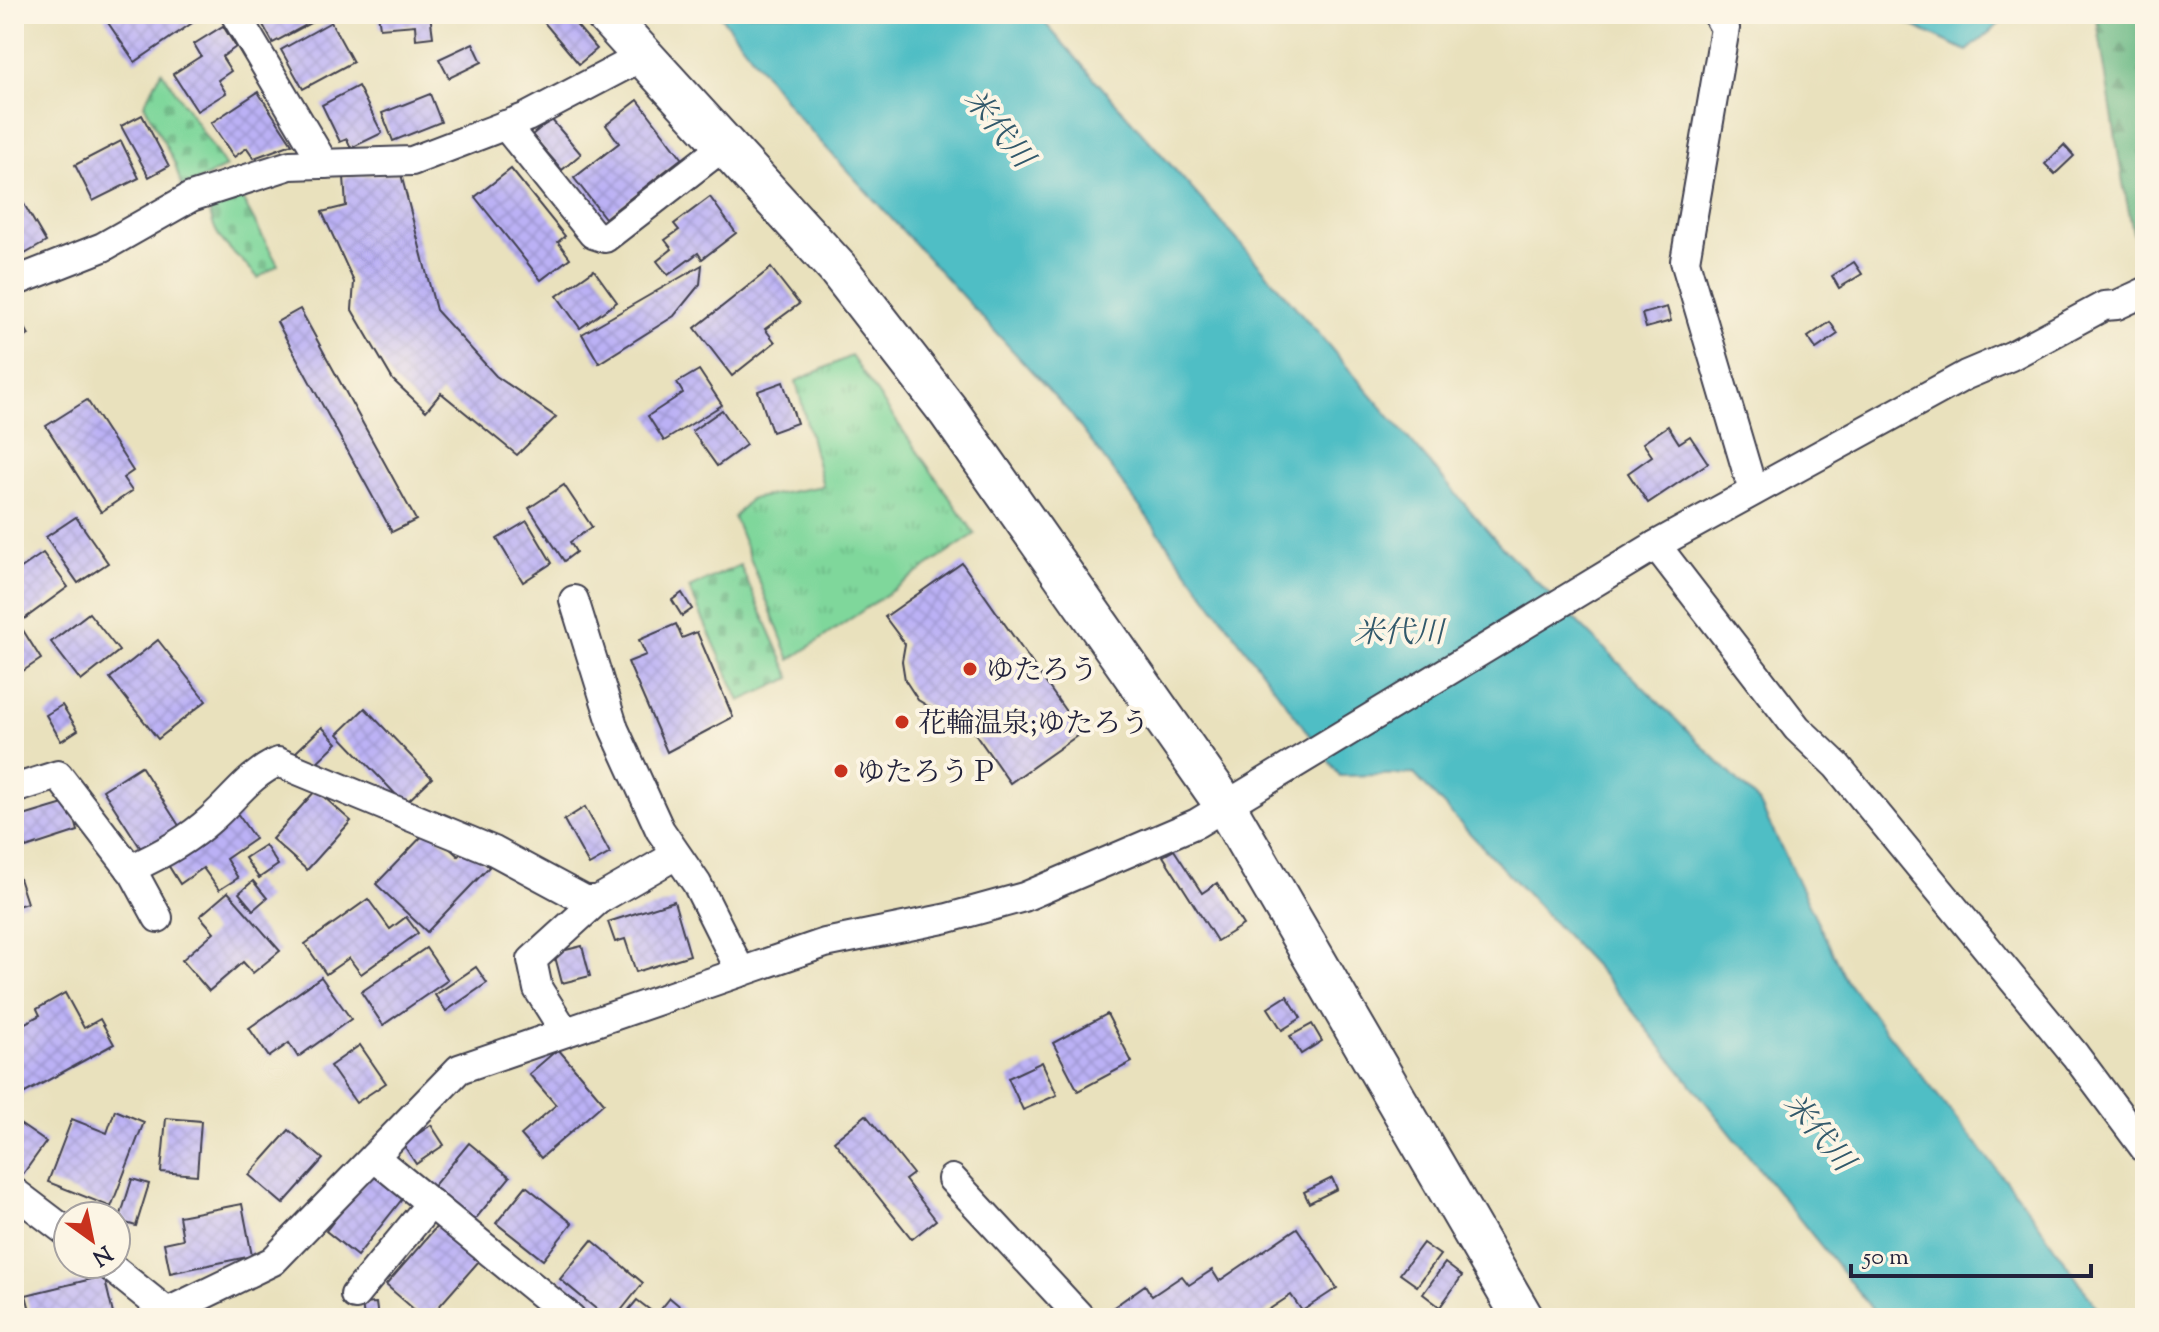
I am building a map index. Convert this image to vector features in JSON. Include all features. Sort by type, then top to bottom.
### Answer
[{"type":"street","points":[[235,14],[324,164]]},
{"type":"street","points":[[605,14],[838,269],[949,412],[1106,639],[1185,742],[1225,805],[1523,1318]]},
{"type":"street","points":[[1717,14],[1725,28],[1685,261],[1753,491]]},
{"type":"street","points":[[14,282],[103,247],[191,197],[290,165],[412,161],[505,125],[643,56]]},
{"type":"street","points":[[505,125],[593,234],[605,238],[725,145]]},
{"type":"street","points":[[127,1280],[172,1316],[273,1261],[459,1069],[825,943],[948,918],[1024,897],[1197,823],[1645,552],[1753,491],[2066,324],[2145,292]]},
{"type":"street","points":[[1645,552],[1797,728],[1837,766],[2075,1055],[2145,1149]]},
{"type":"street","points":[[574,600],[614,729],[660,830],[697,884],[741,972]]},
{"type":"street","points":[[130,869],[162,855],[210,820],[259,770],[278,762],[494,851],[585,900],[598,900]]},
{"type":"street","points":[[14,789],[58,775],[130,869],[158,918]]},
{"type":"street","points":[[565,1032],[538,989],[532,960],[598,900],[676,855]]},
{"type":"street","points":[[374,1157],[571,1318]]},
{"type":"street","points":[[952,1179],[1081,1318]]},
{"type":"street","points":[[14,1192],[52,1221]]},
{"type":"street","points":[[355,1295],[431,1203]]},
{"type":"green space","points":[[2096,14],[2145,14],[2145,291],[2123,183]]},
{"type":"green space","points":[[162,71],[226,167],[182,188],[175,164],[144,104]]},
{"type":"green space","points":[[238,191],[278,265],[258,278],[222,240],[209,208]]},
{"type":"green space","points":[[851,356],[975,534],[790,660],[734,517],[750,499],[823,486],[796,381]]},
{"type":"green space","points":[[740,565],[791,678],[740,701],[689,588]]},
{"type":"water","name":"米代川","points":[[719,14],[1037,14],[1262,268],[1499,544],[1759,802],[1847,982],[2029,1210],[2104,1318],[1879,1318],[1605,977],[1414,774],[1340,776],[1069,412],[799,118]]},
{"type":"water","points":[[1887,14],[2011,14],[1967,51]]},
{"type":"building","points":[[102,14],[135,14],[137,18],[143,14],[195,14],[198,19],[135,62]]},
{"type":"building","points":[[257,14],[327,14],[273,43]]},
{"type":"building","points":[[378,14],[430,14],[433,37],[416,39],[415,25],[380,28]]},
{"type":"building","points":[[537,14],[567,14],[597,49],[579,64]]},
{"type":"building","points":[[331,22],[353,62],[303,89],[281,50]]},
{"type":"building","points":[[223,26],[236,47],[222,57],[231,71],[218,80],[226,93],[197,111],[173,74],[201,56],[194,44]]},
{"type":"building","points":[[473,43],[482,62],[449,78],[439,59]]},
{"type":"building","points":[[358,86],[382,133],[351,148],[347,139],[340,142],[322,105]]},
{"type":"building","points":[[258,92],[292,144],[254,158],[247,148],[234,157],[211,123]]},
{"type":"building","points":[[430,94],[441,122],[393,141],[382,113]]},
{"type":"building","points":[[638,100],[682,158],[605,218],[574,178],[619,143],[606,125]]},
{"type":"building","points":[[142,115],[169,166],[149,177],[121,126]]},
{"type":"building","points":[[551,119],[581,154],[562,170],[532,135]]},
{"type":"building","points":[[121,141],[139,178],[93,201],[75,165]]},
{"type":"building","points":[[2064,145],[2074,156],[2055,174],[2045,164]]},
{"type":"building","points":[[511,169],[565,236],[558,242],[570,258],[541,280],[475,197]]},
{"type":"building","points":[[401,174],[436,310],[496,376],[556,417],[517,455],[441,393],[426,411],[393,380],[352,310],[354,282],[322,212],[346,206],[344,177]]},
{"type":"building","points":[[710,197],[736,233],[702,259],[698,253],[668,275],[657,261],[672,249],[665,240],[679,230],[674,224]]},
{"type":"building","points":[[21,199],[46,242],[14,260],[14,203]]},
{"type":"building","points":[[1854,262],[1862,274],[1839,288],[1832,276]]},
{"type":"building","points":[[702,265],[700,284],[674,316],[599,363],[582,334]]},
{"type":"building","points":[[771,268],[799,304],[765,329],[775,342],[732,376],[695,328]]},
{"type":"building","points":[[594,270],[617,302],[580,328],[557,296]]},
{"type":"building","points":[[1667,307],[1671,321],[1646,328],[1642,314]]},
{"type":"building","points":[[14,308],[29,335],[14,344]]},
{"type":"building","points":[[300,309],[416,520],[392,532],[277,322]]},
{"type":"building","points":[[1830,322],[1838,334],[1816,349],[1808,337]]},
{"type":"building","points":[[699,370],[722,405],[664,441],[648,416],[683,393],[677,383]]},
{"type":"building","points":[[783,382],[797,423],[772,432],[758,391]]},
{"type":"building","points":[[87,400],[133,471],[123,478],[132,491],[101,512],[46,426]]},
{"type":"building","points":[[722,410],[746,445],[717,466],[692,431]]},
{"type":"building","points":[[1668,426],[1679,443],[1690,436],[1708,463],[1648,503],[1628,473],[1652,456],[1643,443]]},
{"type":"building","points":[[564,485],[592,527],[570,542],[576,552],[564,561],[529,508]]},
{"type":"building","points":[[76,517],[108,563],[78,583],[46,537]]},
{"type":"building","points":[[527,521],[552,563],[523,582],[497,539]]},
{"type":"building","points":[[43,553],[68,587],[20,622],[14,614],[14,573]]},
{"type":"building","name":"ゆたろう","points":[[962,563],[1081,733],[1010,783],[962,715],[933,709],[918,700],[905,680],[902,661],[905,644],[885,617]]},
{"type":"building","points":[[682,593],[692,609],[682,616],[672,600]]},
{"type":"building","points":[[89,613],[119,651],[81,681],[51,642]]},
{"type":"building","points":[[676,624],[682,638],[697,632],[733,717],[667,752],[628,662],[646,655],[639,640]]},
{"type":"building","points":[[21,627],[41,659],[14,677],[14,632]]},
{"type":"building","points":[[158,640],[206,701],[158,739],[110,678]]},
{"type":"building","points":[[62,705],[78,730],[61,741],[46,715]]},
{"type":"building","points":[[365,708],[432,778],[405,804],[338,734]]},
{"type":"building","points":[[322,727],[337,743],[311,768],[296,752]]},
{"type":"building","points":[[141,766],[183,832],[145,855],[103,790]]},
{"type":"building","points":[[316,790],[351,821],[307,870],[272,839]]},
{"type":"building","points":[[70,802],[78,831],[26,848],[17,818]]},
{"type":"building","points":[[585,807],[610,853],[589,865],[564,820]]},
{"type":"building","points":[[237,813],[255,839],[226,859],[238,878],[219,890],[203,868],[180,884],[165,860]]},
{"type":"building","points":[[429,829],[458,856],[467,847],[489,867],[427,932],[376,884]]},
{"type":"building","points":[[265,845],[278,865],[259,878],[245,858]]},
{"type":"building","points":[[1174,850],[1202,893],[1217,883],[1243,925],[1217,941],[1163,856]]},
{"type":"building","points":[[14,863],[27,903],[14,907]]},
{"type":"building","points":[[253,881],[267,898],[253,910],[239,893]]},
{"type":"building","points":[[228,892],[280,951],[253,973],[243,962],[209,991],[182,960],[214,932],[200,916]]},
{"type":"building","points":[[368,899],[390,929],[406,917],[418,933],[361,974],[349,958],[326,974],[305,944]]},
{"type":"building","points":[[674,901],[690,955],[636,972],[625,939],[615,942],[608,922]]},
{"type":"building","points":[[582,946],[590,976],[562,983],[554,953]]},
{"type":"building","points":[[426,948],[448,980],[383,1025],[361,992]]},
{"type":"building","points":[[476,967],[487,983],[446,1011],[435,995]]},
{"type":"building","points":[[321,977],[351,1019],[298,1057],[289,1043],[269,1057],[249,1028]]},
{"type":"building","points":[[65,993],[84,1028],[100,1019],[114,1044],[14,1099],[14,1029],[40,1015],[37,1009]]},
{"type":"building","points":[[1287,996],[1301,1018],[1282,1030],[1268,1008]]},
{"type":"building","points":[[1107,1014],[1132,1062],[1078,1091],[1053,1043]]},
{"type":"building","points":[[1312,1024],[1322,1041],[1301,1054],[1290,1036]]},
{"type":"building","points":[[360,1045],[386,1083],[356,1103],[330,1066]]},
{"type":"building","points":[[558,1049],[604,1103],[541,1158],[521,1135],[556,1105],[529,1074]]},
{"type":"building","points":[[1042,1062],[1057,1095],[1023,1110],[1008,1078]]},
{"type":"building","points":[[115,1110],[144,1122],[114,1200],[93,1200],[48,1182],[72,1119],[107,1133]]},
{"type":"building","points":[[866,1115],[913,1174],[905,1180],[936,1220],[912,1239],[834,1141]]},
{"type":"building","points":[[166,1118],[201,1121],[197,1175],[161,1172]]},
{"type":"building","points":[[14,1120],[46,1142],[18,1181],[14,1178]]},
{"type":"building","points":[[431,1125],[444,1145],[416,1164],[403,1144]]},
{"type":"building","points":[[289,1130],[323,1159],[283,1204],[249,1175]]},
{"type":"building","points":[[469,1143],[510,1177],[472,1223],[431,1189]]},
{"type":"building","points":[[371,1173],[403,1198],[357,1256],[326,1231]]},
{"type":"building","points":[[1332,1178],[1337,1189],[1309,1203],[1304,1192]]},
{"type":"building","points":[[132,1179],[149,1184],[136,1226],[132,1225],[132,1200],[126,1200]]},
{"type":"building","points":[[526,1186],[572,1223],[543,1260],[496,1223]]},
{"type":"building","points":[[242,1204],[252,1256],[170,1273],[164,1243],[183,1239],[179,1216]]},
{"type":"building","points":[[438,1225],[479,1261],[429,1318],[424,1318],[386,1285]]},
{"type":"building","points":[[1297,1228],[1337,1288],[1302,1311],[1291,1295],[1256,1318],[1117,1318],[1111,1309],[1145,1285],[1152,1296],[1182,1276],[1189,1285],[1212,1270],[1219,1281]]},
{"type":"building","points":[[14,1235],[23,1270],[14,1272]]},
{"type":"building","points":[[592,1240],[643,1283],[615,1318],[607,1318],[560,1279]]},
{"type":"building","points":[[1423,1243],[1440,1255],[1417,1286],[1400,1274]]},
{"type":"building","points":[[1445,1263],[1462,1276],[1440,1307],[1423,1294]]},
{"type":"building","points":[[88,1280],[105,1280],[114,1318],[32,1318],[26,1295]]},
{"type":"building","points":[[670,1298],[689,1314],[686,1318],[654,1318]]},
{"type":"building","points":[[637,1300],[650,1310],[644,1318],[622,1318]]},
{"type":"building","points":[[376,1303],[378,1318],[364,1318],[362,1304]]},
{"type":"place","name":"ゆたろう","points":[[970,669]]},
{"type":"place","name":"花輪温泉;ゆたろう","points":[[902,722]]},
{"type":"place","name":"ゆたろうＰ","points":[[841,771]]}]
